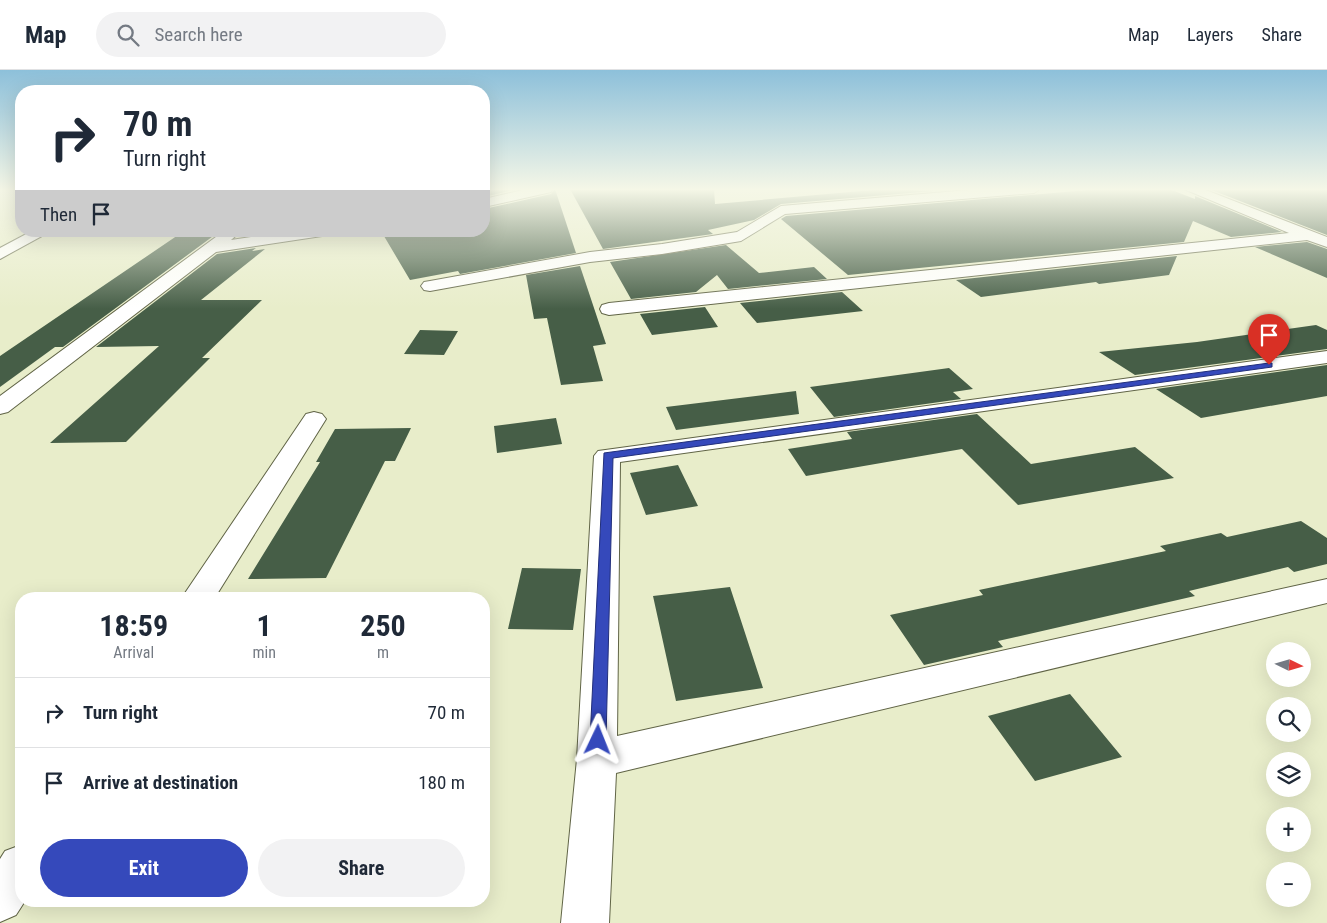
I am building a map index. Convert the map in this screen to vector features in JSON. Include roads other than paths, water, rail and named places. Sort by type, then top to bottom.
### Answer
[{"type":"street","points":[[430,286],[590,257],[662,249],[741,236],[752,229]]},
{"type":"street","points":[[1293,229],[1327,242]]},
{"type":"street","points":[[609,309],[1309,235]]},
{"type":"street","points":[[0,254],[33,237]]},
{"type":"street","points":[[0,407],[226,237]]},
{"type":"street","points":[[210,248],[282,237]]},
{"type":"street","points":[[585,923],[598,760],[607,456],[1327,357]]},
{"type":"street","points":[[202,592],[314,419]]},
{"type":"street","points":[[598,760],[1327,591]]},
{"type":"street","points":[[0,899],[15,875]]}]
